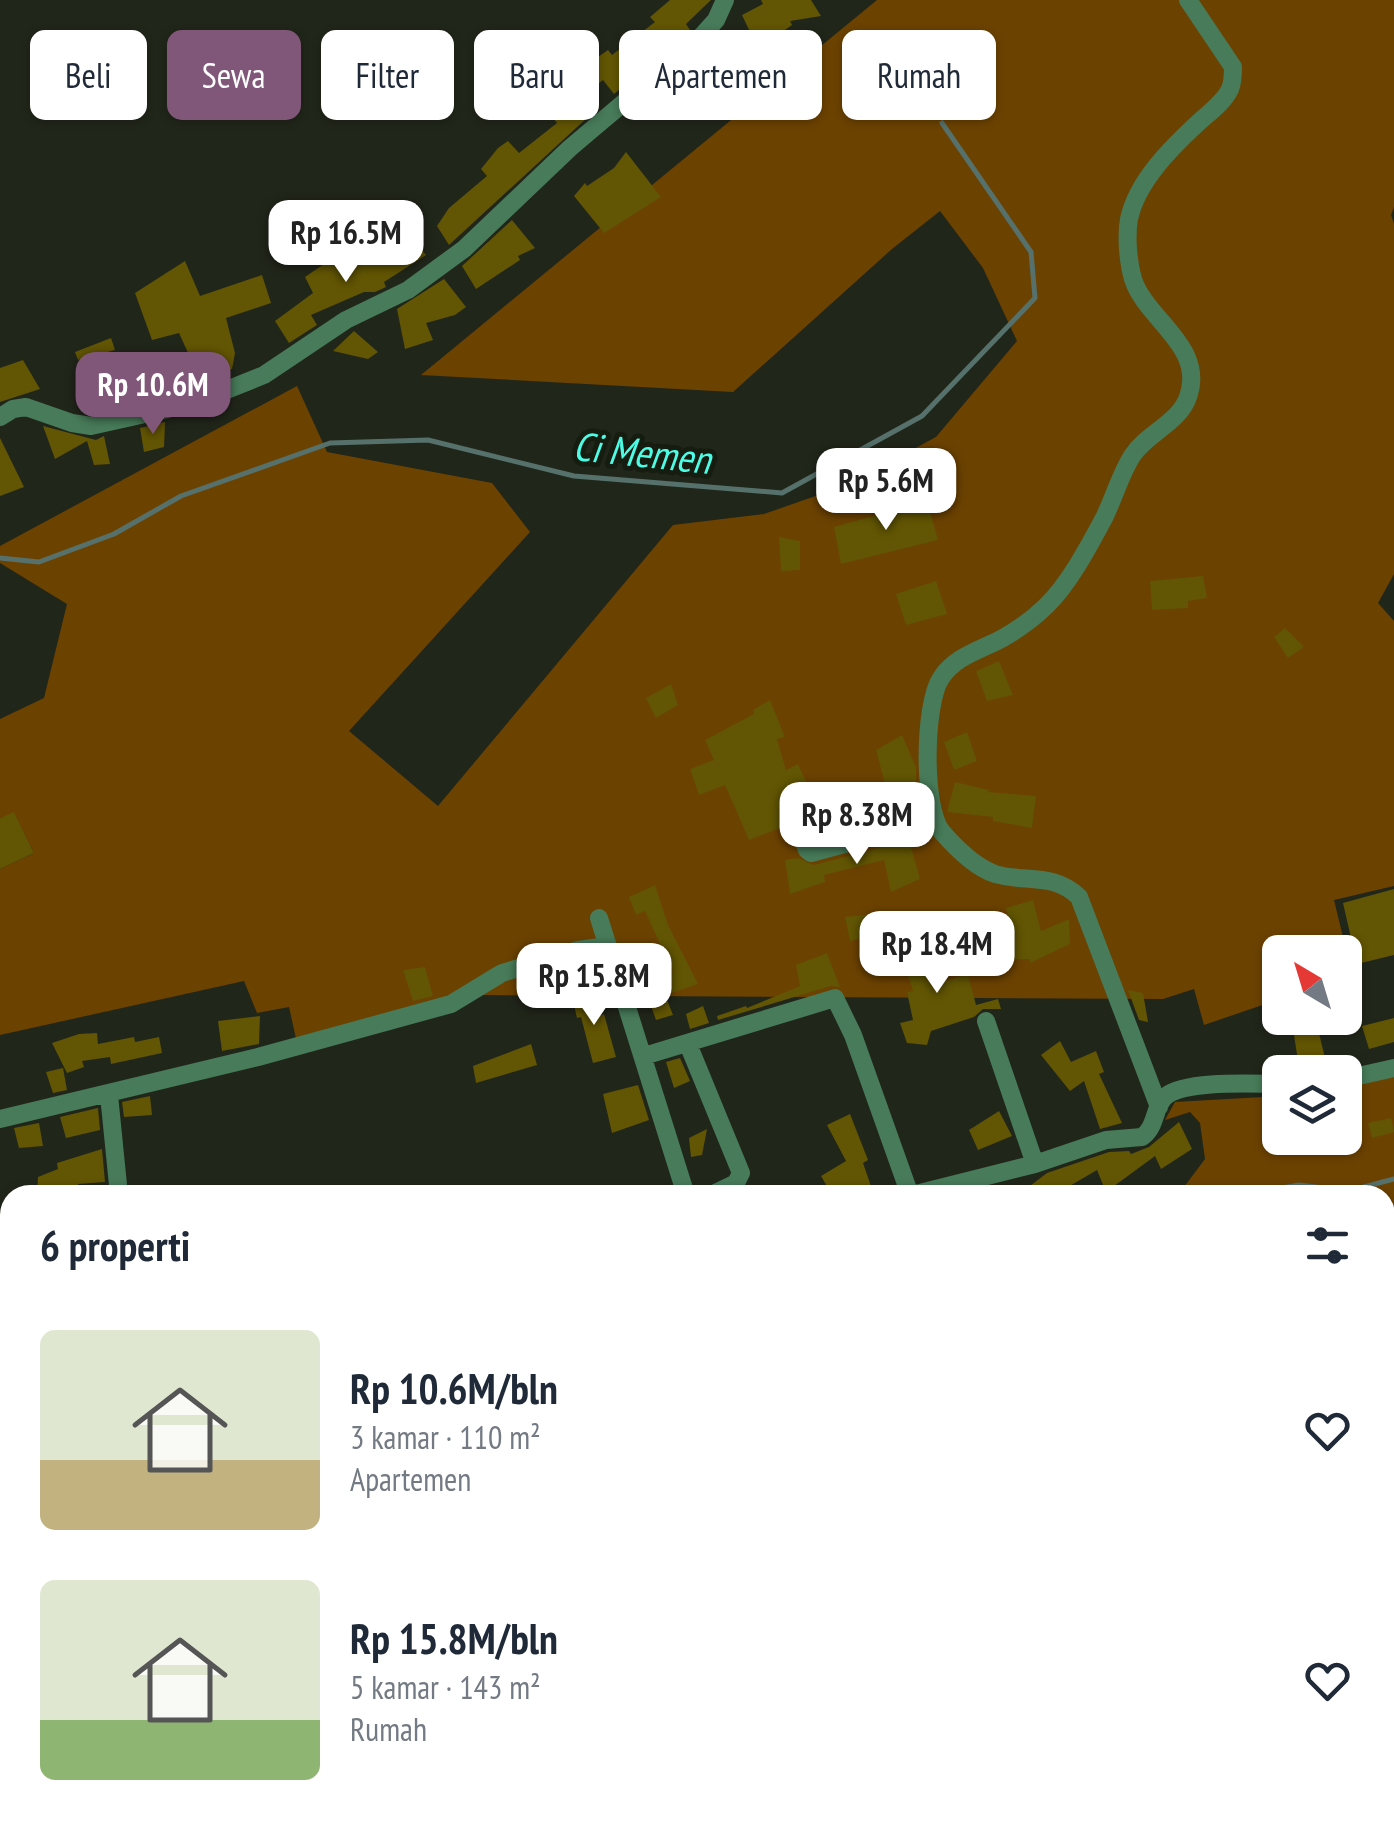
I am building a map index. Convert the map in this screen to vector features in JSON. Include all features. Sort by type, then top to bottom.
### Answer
[{"type":"street","points":[[0,418],[12,409],[26,407],[91,426],[194,404],[264,375],[346,320],[408,290],[464,249],[559,158],[699,39],[716,20],[725,0]]},
{"type":"street","points":[[1159,1107],[1079,897],[1046,878],[990,872],[950,841],[934,820],[929,798],[930,724],[932,700],[942,675],[952,664],[1006,636],[1047,605],[1104,518],[1131,457],[1186,402],[1191,386],[1189,364],[1179,342],[1133,280],[1128,238],[1130,216],[1145,184],[1167,155],[1219,104],[1233,79],[1232,67],[1188,0]]},
{"type":"street","points":[[876,805],[806,823],[802,833],[807,850],[934,820]]},
{"type":"street","points":[[598,918],[683,1185]]},
{"type":"street","points":[[0,1119],[258,1058],[451,1004],[502,972],[578,950],[607,946]]},
{"type":"street","points":[[644,1056],[836,999],[907,1185]]},
{"type":"street","points":[[986,1021],[1034,1164]]},
{"type":"street","points":[[688,1044],[740,1173],[734,1185]]},
{"type":"street","points":[[1362,1075],[1394,1068]]},
{"type":"street","points":[[951,1185],[1034,1164],[1106,1140],[1142,1137],[1152,1128],[1167,1096],[1184,1089],[1262,1085]]},
{"type":"street","points":[[109,1095],[118,1185]]},
{"type":"shaded area","points":[[877,0],[1394,0],[1391,215],[1394,574],[1378,603],[1394,621],[1394,886],[1334,900],[1343,935],[1262,935],[1262,1005],[1204,1025],[1194,989],[1163,999],[483,995],[297,1043],[289,1007],[257,1013],[244,981],[0,1035],[0,869],[34,853],[14,813],[0,818],[0,719],[44,698],[67,604],[0,563],[0,546],[297,386],[327,452],[492,483],[530,532],[349,731],[438,806],[673,525],[764,514],[847,485],[936,437],[1017,341],[983,268],[940,211],[733,392],[421,375],[731,120],[822,120],[822,45]]},
{"type":"shaded area","points":[[1394,1075],[1394,1185],[1186,1185],[1205,1159],[1200,1123],[1190,1112],[1165,1120],[1175,1102],[1262,1097],[1262,1155],[1362,1155],[1362,1082]]},
{"type":"building","points":[[670,0],[711,0],[686,24],[690,30],[645,30],[655,22],[650,17]]},
{"type":"building","points":[[761,0],[811,0],[821,16],[790,21],[792,25],[785,30],[749,30],[742,15],[763,4]]},
{"type":"building","points":[[608,50],[612,55],[619,50],[619,90],[614,94],[603,80],[599,83],[599,56]]},
{"type":"building","points":[[555,120],[585,120],[449,245],[437,226],[449,208],[487,176],[481,169],[498,148],[508,141],[519,153],[557,123]]},
{"type":"building","points":[[626,152],[661,197],[604,233],[574,196],[585,183],[587,186],[614,168]]},
{"type":"building","points":[[512,220],[535,248],[518,256],[520,260],[476,289],[462,266]]},
{"type":"building","points":[[409,233],[426,255],[384,282],[386,287],[364,292],[311,315],[317,325],[289,343],[275,321],[313,293],[305,277],[337,255],[342,263],[397,265],[384,247]]},
{"type":"building","points":[[185,261],[200,296],[262,275],[271,303],[226,318],[235,353],[232,369],[194,379],[193,368],[179,371],[176,358],[189,355],[179,333],[152,340],[135,293]]},
{"type":"building","points":[[444,279],[466,307],[455,315],[426,323],[433,340],[405,349],[397,309]]},
{"type":"building","points":[[354,331],[378,352],[368,359],[333,351]]},
{"type":"building","points":[[111,338],[115,350],[78,360],[75,352]]},
{"type":"building","points":[[23,360],[40,389],[0,402],[0,368]]},
{"type":"building","points":[[143,366],[146,401],[86,413],[80,395],[121,389],[110,374]]},
{"type":"building","points":[[165,422],[164,447],[144,452],[140,428]]},
{"type":"building","points":[[43,426],[96,440],[104,436],[110,464],[94,465],[87,441],[55,459]]},
{"type":"building","points":[[0,438],[24,487],[0,496]]},
{"type":"building","points":[[927,501],[938,540],[841,564],[834,527]]},
{"type":"building","points":[[779,537],[800,541],[800,570],[781,571]]},
{"type":"building","points":[[1203,576],[1207,598],[1188,601],[1188,608],[1152,610],[1150,581]]},
{"type":"building","points":[[936,581],[947,614],[906,625],[896,594]]},
{"type":"building","points":[[1285,628],[1304,647],[1288,658],[1274,637]]},
{"type":"building","points":[[999,661],[1013,695],[987,701],[976,671]]},
{"type":"building","points":[[671,684],[678,705],[656,718],[646,698]]},
{"type":"building","points":[[770,700],[785,737],[777,739],[786,770],[798,764],[818,807],[804,811],[793,823],[749,840],[725,785],[699,795],[690,769],[714,760],[705,740],[754,714],[753,710]]},
{"type":"building","points":[[967,732],[977,761],[954,770],[944,742]]},
{"type":"building","points":[[902,735],[916,767],[916,782],[887,792],[876,750]]},
{"type":"building","points":[[955,782],[988,792],[1036,796],[1032,828],[993,821],[993,817],[947,812]]},
{"type":"building","points":[[14,812],[34,853],[0,869],[0,818]]},
{"type":"building","points":[[909,840],[920,879],[891,892],[884,860],[824,875],[825,882],[790,894],[785,860],[798,858],[814,865]]},
{"type":"building","points":[[655,885],[668,925],[698,984],[665,995],[673,1015],[656,1020],[644,986],[673,973],[645,911],[636,915],[629,897]]},
{"type":"building","points":[[1394,889],[1394,955],[1362,963],[1362,935],[1350,935],[1343,903]]},
{"type":"building","points":[[1033,900],[1041,931],[1069,919],[1070,944],[1030,963],[1030,959],[999,959],[995,943],[1014,938],[1006,908]]},
{"type":"building","points":[[882,913],[883,934],[850,941],[845,917]]},
{"type":"building","points":[[942,946],[946,981],[968,974],[976,1005],[998,999],[1001,1009],[983,1009],[974,1017],[931,1031],[927,1045],[907,1043],[900,1023],[913,1020],[907,992],[913,991],[901,954]]},
{"type":"building","points":[[827,953],[840,987],[831,986],[718,1020],[717,1016],[800,986],[796,965]]},
{"type":"building","points":[[425,967],[433,996],[413,1001],[403,970]]},
{"type":"building","points":[[588,988],[594,1018],[604,1014],[616,1057],[593,1063],[571,992]]},
{"type":"building","points":[[1128,990],[1143,993],[1148,1022],[1139,1020]]},
{"type":"building","points":[[703,1006],[709,1023],[690,1029],[686,1014]]},
{"type":"building","points":[[260,1016],[259,1044],[222,1051],[218,1021]]},
{"type":"building","points":[[1394,1018],[1394,1042],[1369,1049],[1362,1026]]},
{"type":"building","points":[[97,1033],[98,1044],[159,1037],[162,1053],[111,1064],[110,1057],[82,1061],[84,1067],[67,1073],[52,1043]]},
{"type":"building","points":[[1294,1035],[1319,1035],[1324,1055],[1297,1055]]},
{"type":"building","points":[[1060,1041],[1071,1062],[1096,1051],[1104,1072],[1099,1074],[1122,1123],[1100,1129],[1084,1081],[1070,1091],[1041,1055]]},
{"type":"building","points":[[531,1044],[537,1065],[476,1083],[473,1066]]},
{"type":"building","points":[[680,1058],[690,1081],[674,1088],[666,1062]]},
{"type":"building","points":[[63,1068],[67,1090],[53,1093],[46,1072]]},
{"type":"building","points":[[638,1085],[649,1120],[612,1133],[603,1094]]},
{"type":"building","points":[[150,1096],[152,1115],[124,1117],[122,1102]]},
{"type":"building","points":[[98,1108],[100,1130],[66,1138],[60,1117]]},
{"type":"building","points":[[999,1111],[1012,1136],[978,1150],[969,1130]]},
{"type":"building","points":[[850,1114],[868,1160],[863,1163],[871,1185],[826,1185],[821,1176],[846,1161],[827,1125]]},
{"type":"building","points":[[1391,1118],[1394,1132],[1372,1138],[1368,1123]]},
{"type":"building","points":[[1179,1122],[1192,1149],[1161,1169],[1155,1156],[1116,1185],[1103,1185],[1097,1170],[1071,1185],[1031,1185],[1047,1173],[1109,1152],[1131,1154],[1149,1147]]},
{"type":"building","points":[[39,1123],[43,1146],[19,1148],[14,1128]]},
{"type":"building","points":[[707,1129],[702,1155],[691,1157],[689,1138]]},
{"type":"building","points":[[102,1149],[105,1182],[38,1185],[38,1177],[58,1169],[57,1163]]},
{"type":"waterway","name":"Ci Memen","points":[[0,558],[39,562],[114,534],[181,496],[330,443],[428,440],[574,476],[782,493],[922,416],[1035,298],[1031,252],[942,123]]},
{"type":"waterway","points":[[1372,1185],[1394,1179]]}]
